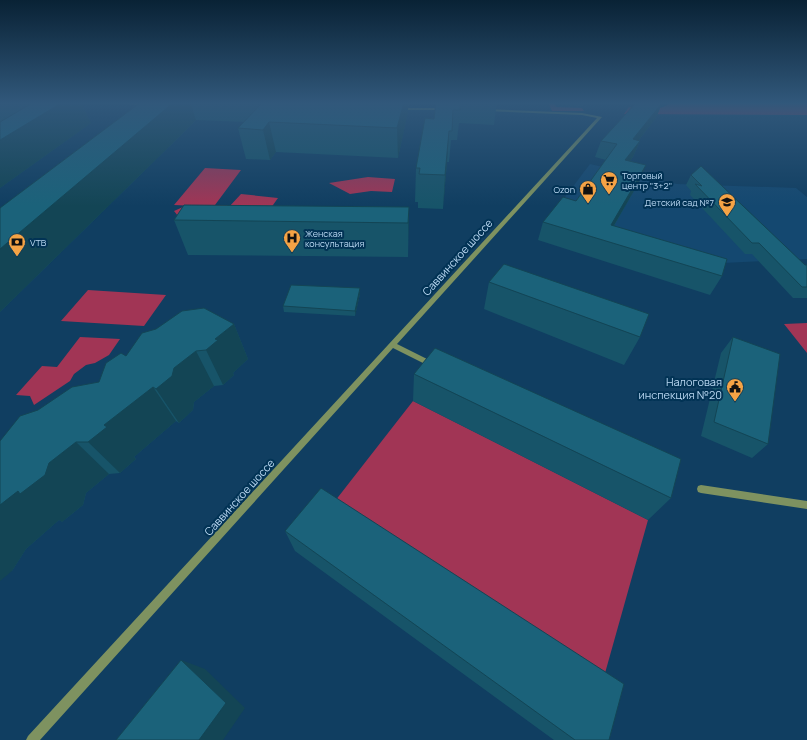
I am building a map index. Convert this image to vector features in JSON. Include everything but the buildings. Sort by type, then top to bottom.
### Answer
[{"type":"street","name":"Саввинское шоссе","points":[[32,740],[582,137]]},
{"type":"street","points":[[392,345],[439,367]]},
{"type":"street","points":[[701,489],[807,505]]},
{"type":"shaded area","name":"Детский сад №7","points":[[590,164],[677,184],[796,188],[807,197],[807,259],[723,263],[553,213]]},
{"type":"shaded area","points":[[205,168],[241,170],[215,205],[227,205],[229,207],[241,194],[278,198],[268,212],[178,216],[174,211],[183,207],[198,206],[174,205]]},
{"type":"shaded area","points":[[368,177],[395,179],[392,192],[371,191],[350,194],[329,183]]},
{"type":"shaded area","points":[[88,290],[166,295],[144,326],[61,321]]},
{"type":"shaded area","points":[[807,323],[807,353],[784,324]]},
{"type":"shaded area","points":[[80,337],[120,339],[109,355],[95,363],[86,365],[74,374],[70,381],[34,405],[30,396],[16,395],[42,366],[57,367]]},
{"type":"shaded area","points":[[413,401],[648,520],[600,691],[328,510]]},
{"type":"place","name":"Торговый центр \"3+2\"","points":[[609,195]]},
{"type":"place","name":"Ozon","points":[[588,204]]},
{"type":"place","name":"Детский сад №7","points":[[727,217]]},
{"type":"place","name":"Женская консультация","points":[[292,253]]},
{"type":"place","name":"VTB","points":[[17,257]]},
{"type":"place","name":"Налоговая инспекция №20","points":[[735,402]]}]
